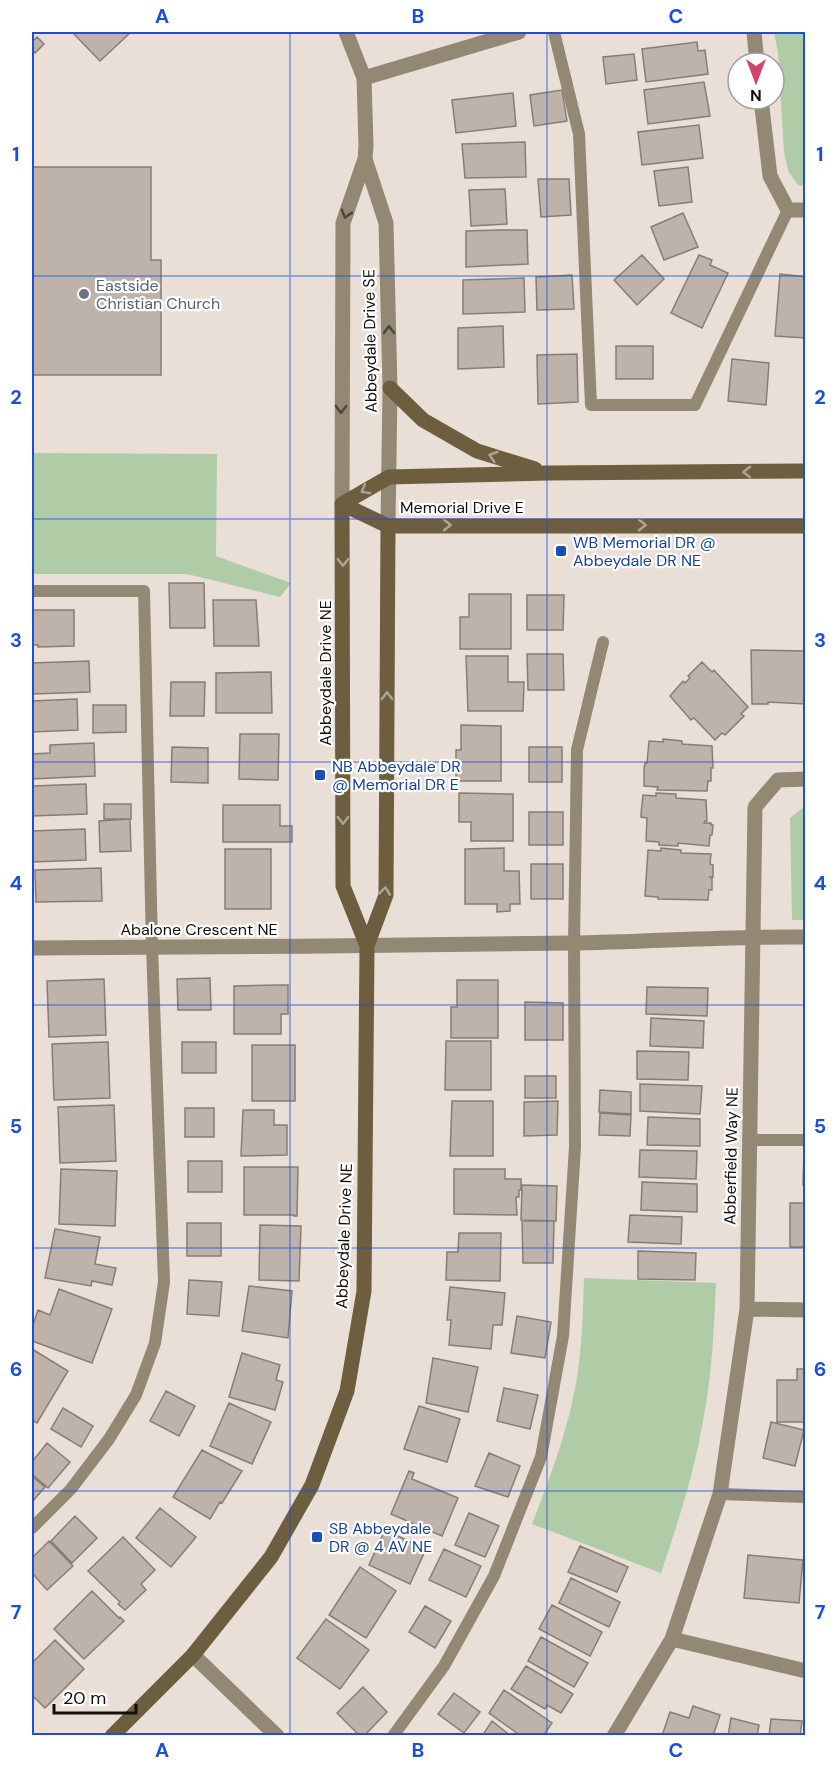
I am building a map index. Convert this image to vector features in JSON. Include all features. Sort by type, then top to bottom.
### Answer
[{"type":"street","name":"Abbeydale Drive SE","points":[[342,504],[343,223],[364,159],[364,78],[346,32]]},
{"type":"street","points":[[364,78],[519,32]]},
{"type":"street","points":[[754,32],[756,51]]},
{"type":"street","points":[[762,111],[770,176],[788,210],[806,210]]},
{"type":"street","name":"Abbeydale Drive SE","points":[[364,159],[386,223],[390,388],[388,526]]},
{"type":"street","points":[[390,388],[423,420],[477,451],[549,473]]},
{"type":"street","name":"Memorial Drive E","points":[[342,504],[389,477],[806,471]]},
{"type":"street","name":"Memorial Drive E","points":[[342,504],[388,526],[806,526]]},
{"type":"street","name":"Abbeydale Drive NE","points":[[342,504],[343,886],[367,946]]},
{"type":"street","name":"Abbeydale Drive NE","points":[[112,1736],[193,1655],[271,1557],[312,1485],[347,1390],[364,1292],[367,946],[386,895],[388,526]]},
{"type":"street","name":"Abberfield Way NE","points":[[614,1736],[672,1639],[720,1494],[747,1310],[755,807],[778,780],[806,779]]},
{"type":"street","points":[[367,946],[574,943],[752,936],[806,937]]},
{"type":"street","name":"Abalone Crescent NE","points":[[32,948],[367,946]]},
{"type":"street","points":[[747,1310],[806,1310]]},
{"type":"street","points":[[672,1639],[806,1671]]},
{"type":"street","points":[[193,1655],[277,1736]]},
{"type":"lane","points":[[554,32],[579,134],[591,405],[695,405],[788,210]]},
{"type":"lane","points":[[32,591],[144,591],[152,947],[164,1282],[155,1343],[136,1395],[109,1439],[71,1489],[32,1528]]},
{"type":"lane","points":[[393,1736],[444,1666],[494,1576],[541,1457],[562,1336],[575,1147],[574,943],[577,750],[603,642]]},
{"type":"lane","points":[[750,1140],[806,1140]]},
{"type":"lane","points":[[720,1494],[806,1497]]},
{"type":"green space","points":[[774,32],[805,32],[805,187],[798,185],[788,171],[784,152],[782,111],[786,111],[786,51],[778,51]]},
{"type":"green space","points":[[32,453],[217,454],[216,556],[291,583],[280,597],[187,574],[32,574]]},
{"type":"green space","points":[[805,806],[805,920],[792,920],[790,818]]},
{"type":"green space","points":[[584,1278],[716,1283],[711,1370],[703,1421],[685,1498],[661,1573],[532,1524],[557,1455],[572,1402],[581,1344]]},
{"type":"building","points":[[72,32],[131,32],[100,61]]},
{"type":"building","points":[[37,37],[44,44],[35,53],[32,49],[32,42]]},
{"type":"building","points":[[697,42],[698,51],[705,50],[708,74],[646,82],[642,49]]},
{"type":"building","points":[[634,54],[637,80],[606,84],[603,57]]},
{"type":"building","points":[[704,82],[710,116],[648,124],[644,90]]},
{"type":"building","points":[[562,90],[567,121],[534,126],[530,95]]},
{"type":"building","points":[[513,93],[516,126],[456,133],[452,100]]},
{"type":"building","points":[[699,125],[703,158],[642,165],[638,132]]},
{"type":"building","points":[[525,142],[526,177],[465,178],[462,144]]},
{"type":"building","points":[[32,167],[151,167],[151,260],[161,260],[161,375],[32,375]]},
{"type":"building","points":[[688,167],[692,202],[659,206],[654,171]]},
{"type":"building","points":[[538,179],[569,179],[571,215],[541,217]]},
{"type":"building","points":[[505,189],[507,224],[471,226],[469,190]]},
{"type":"building","points":[[683,213],[698,247],[664,260],[651,227]]},
{"type":"building","points":[[527,230],[528,264],[466,267],[466,231]]},
{"type":"building","points":[[642,255],[664,279],[637,305],[614,280]]},
{"type":"building","points":[[699,255],[712,260],[710,265],[728,273],[702,328],[671,313]]},
{"type":"building","points":[[780,274],[806,277],[806,338],[775,336]]},
{"type":"building","points":[[572,275],[574,309],[537,310],[536,277]]},
{"type":"building","points":[[524,278],[525,312],[463,314],[463,280]]},
{"type":"building","points":[[503,326],[504,367],[458,369],[458,328]]},
{"type":"building","points":[[616,346],[653,346],[653,379],[616,379]]},
{"type":"building","points":[[577,354],[578,402],[538,404],[537,355]]},
{"type":"building","points":[[732,359],[769,363],[766,405],[728,401]]},
{"type":"building","points":[[169,583],[204,583],[205,628],[170,628]]},
{"type":"building","points":[[469,594],[511,594],[511,649],[460,649],[460,617],[469,617]]},
{"type":"building","points":[[527,595],[564,595],[563,630],[527,630]]},
{"type":"building","points":[[213,600],[256,600],[259,646],[214,646]]},
{"type":"building","points":[[32,610],[74,610],[74,646],[38,647],[38,645],[32,645]]},
{"type":"building","points":[[751,650],[806,651],[806,704],[768,702],[768,704],[752,704]]},
{"type":"building","points":[[527,654],[563,654],[564,690],[528,690]]},
{"type":"building","points":[[466,656],[508,656],[508,682],[524,682],[523,711],[468,711]]},
{"type":"building","points":[[89,661],[90,692],[32,694],[32,663]]},
{"type":"building","points":[[702,662],[712,672],[714,670],[748,707],[741,714],[744,716],[725,735],[722,733],[715,740],[694,718],[691,720],[670,696],[683,681],[685,683],[690,678],[688,676]]},
{"type":"building","points":[[271,672],[272,713],[216,713],[216,673]]},
{"type":"building","points":[[171,682],[205,682],[204,716],[170,716]]},
{"type":"building","points":[[77,699],[78,730],[32,732],[32,701]]},
{"type":"building","points":[[93,705],[126,705],[126,732],[93,733]]},
{"type":"building","points":[[461,725],[501,726],[501,781],[456,781],[456,750],[461,750]]},
{"type":"building","points":[[240,734],[279,734],[278,780],[239,779]]},
{"type":"building","points":[[663,739],[682,741],[682,744],[712,746],[713,768],[711,768],[711,781],[708,781],[707,791],[657,790],[658,787],[644,786],[644,768],[647,763],[649,741],[663,742]]},
{"type":"building","points":[[94,743],[95,776],[32,779],[32,754],[50,753],[50,745]]},
{"type":"building","points":[[172,747],[208,748],[208,783],[171,782]]},
{"type":"building","points":[[529,747],[562,747],[562,782],[529,782]]},
{"type":"building","points":[[86,784],[87,814],[32,816],[32,786]]},
{"type":"building","points":[[459,793],[513,794],[513,841],[471,841],[471,822],[459,822]]},
{"type":"building","points":[[656,793],[676,794],[676,798],[706,800],[707,821],[704,823],[713,825],[709,846],[678,843],[678,846],[659,845],[659,842],[646,841],[647,818],[641,817],[643,795],[656,796]]},
{"type":"building","points":[[104,804],[131,804],[131,819],[104,819]]},
{"type":"building","points":[[223,805],[280,805],[280,826],[292,826],[292,842],[223,842]]},
{"type":"building","points":[[529,812],[563,812],[563,845],[529,845]]},
{"type":"building","points":[[130,819],[131,851],[100,852],[99,821]]},
{"type":"building","points":[[85,829],[86,860],[32,862],[32,831]]},
{"type":"building","points":[[504,848],[504,871],[519,871],[520,904],[510,904],[510,911],[497,912],[497,904],[465,904],[465,849]]},
{"type":"building","points":[[661,848],[681,850],[681,853],[711,854],[710,864],[713,865],[713,877],[709,877],[712,878],[712,890],[709,890],[708,900],[658,899],[658,897],[645,896],[648,850],[661,851]]},
{"type":"building","points":[[225,849],[271,849],[271,909],[225,909]]},
{"type":"building","points":[[531,864],[563,864],[563,899],[531,899]]},
{"type":"building","points":[[101,868],[102,901],[36,902],[35,870]]},
{"type":"building","points":[[210,978],[211,1010],[178,1010],[177,979]]},
{"type":"building","points":[[104,979],[106,1035],[49,1037],[47,981]]},
{"type":"building","points":[[457,980],[498,980],[498,1038],[451,1038],[451,1007],[457,1007]]},
{"type":"building","points":[[288,985],[288,1014],[281,1014],[281,1034],[234,1034],[234,986]]},
{"type":"building","points":[[647,987],[708,988],[707,1016],[646,1014]]},
{"type":"building","points":[[525,1002],[563,1003],[563,1040],[525,1040]]},
{"type":"building","points":[[651,1018],[704,1021],[703,1048],[650,1046]]},
{"type":"building","points":[[446,1041],[491,1041],[491,1090],[445,1090]]},
{"type":"building","points":[[108,1042],[110,1098],[54,1100],[52,1044]]},
{"type":"building","points":[[182,1042],[216,1042],[216,1073],[182,1073]]},
{"type":"building","points":[[252,1045],[295,1045],[295,1101],[252,1101]]},
{"type":"building","points":[[637,1051],[689,1052],[688,1080],[637,1079]]},
{"type":"building","points":[[525,1076],[556,1076],[556,1098],[525,1098]]},
{"type":"building","points":[[640,1084],[702,1086],[700,1114],[640,1111]]},
{"type":"building","points":[[600,1090],[631,1092],[631,1114],[599,1112]]},
{"type":"building","points":[[452,1101],[493,1101],[493,1156],[450,1156]]},
{"type":"building","points":[[558,1101],[557,1135],[524,1136],[524,1102]]},
{"type":"building","points":[[114,1105],[116,1161],[60,1163],[58,1107]]},
{"type":"building","points":[[185,1108],[214,1108],[214,1137],[185,1137]]},
{"type":"building","points":[[243,1110],[274,1110],[274,1125],[287,1125],[287,1155],[241,1156]]},
{"type":"building","points":[[600,1113],[631,1115],[630,1136],[599,1135]]},
{"type":"building","points":[[648,1117],[700,1119],[700,1146],[647,1145]]},
{"type":"building","points":[[640,1150],[697,1151],[696,1179],[639,1177]]},
{"type":"building","points":[[804,1154],[806,1154],[806,1185],[803,1185]]},
{"type":"building","points":[[188,1161],[222,1161],[222,1192],[188,1192]]},
{"type":"building","points":[[244,1167],[298,1167],[297,1216],[244,1215]]},
{"type":"building","points":[[61,1169],[117,1171],[115,1226],[59,1224]]},
{"type":"building","points":[[454,1169],[505,1169],[505,1179],[521,1179],[521,1190],[519,1190],[519,1197],[516,1197],[517,1215],[454,1214]]},
{"type":"building","points":[[642,1182],[697,1184],[697,1212],[641,1210]]},
{"type":"building","points":[[522,1185],[557,1186],[556,1221],[521,1220]]},
{"type":"building","points":[[790,1203],[806,1203],[806,1253],[804,1247],[790,1247]]},
{"type":"building","points":[[630,1215],[682,1217],[681,1244],[628,1242]]},
{"type":"building","points":[[522,1221],[554,1221],[553,1263],[523,1263]]},
{"type":"building","points":[[187,1223],[221,1223],[221,1256],[187,1256]]},
{"type":"building","points":[[260,1225],[301,1226],[299,1281],[259,1280]]},
{"type":"building","points":[[55,1229],[100,1237],[95,1264],[116,1268],[112,1285],[92,1281],[91,1286],[45,1278]]},
{"type":"building","points":[[459,1233],[501,1233],[500,1281],[446,1280],[447,1252],[458,1252]]},
{"type":"building","points":[[638,1251],[696,1253],[695,1280],[638,1279]]},
{"type":"building","points":[[189,1280],[222,1282],[219,1316],[187,1314]]},
{"type":"building","points":[[249,1286],[292,1291],[288,1338],[242,1331]]},
{"type":"building","points":[[450,1287],[505,1293],[502,1325],[493,1325],[491,1349],[449,1345],[451,1320],[447,1320]]},
{"type":"building","points":[[59,1289],[112,1309],[92,1363],[32,1341],[32,1328],[38,1310],[50,1315]]},
{"type":"building","points":[[517,1316],[551,1322],[545,1358],[511,1353]]},
{"type":"building","points":[[32,1349],[68,1371],[37,1423],[32,1420]]},
{"type":"building","points":[[242,1353],[280,1365],[276,1380],[283,1382],[275,1410],[229,1397]]},
{"type":"building","points":[[433,1358],[478,1367],[468,1412],[426,1403]]},
{"type":"building","points":[[797,1369],[806,1369],[806,1422],[777,1422],[777,1380],[797,1380]]},
{"type":"building","points":[[504,1388],[538,1395],[530,1429],[497,1421]]},
{"type":"building","points":[[166,1391],[195,1406],[179,1436],[150,1421]]},
{"type":"building","points":[[229,1403],[271,1422],[252,1464],[210,1446]]},
{"type":"building","points":[[419,1406],[460,1419],[447,1462],[404,1449]]},
{"type":"building","points":[[63,1408],[93,1426],[81,1447],[51,1429]]},
{"type":"building","points":[[771,1422],[804,1430],[795,1466],[763,1458]]},
{"type":"building","points":[[47,1443],[70,1462],[48,1488],[32,1474],[32,1462]]},
{"type":"building","points":[[202,1450],[242,1471],[210,1519],[173,1497]]},
{"type":"building","points":[[489,1453],[520,1466],[508,1497],[475,1486]]},
{"type":"building","points":[[409,1471],[414,1473],[412,1479],[458,1498],[442,1536],[391,1514]]},
{"type":"building","points":[[32,1476],[45,1487],[32,1502]]},
{"type":"building","points":[[160,1508],[196,1537],[171,1567],[136,1538]]},
{"type":"building","points":[[469,1513],[499,1526],[485,1557],[455,1545]]},
{"type":"building","points":[[75,1516],[97,1538],[72,1563],[51,1541]]},
{"type":"building","points":[[385,1530],[426,1549],[410,1584],[369,1565]]},
{"type":"building","points":[[123,1537],[155,1570],[141,1584],[146,1590],[125,1610],[118,1604],[120,1602],[88,1571]]},
{"type":"building","points":[[49,1541],[73,1566],[47,1590],[32,1573],[32,1558]]},
{"type":"building","points":[[580,1546],[628,1567],[617,1592],[568,1572]]},
{"type":"building","points":[[444,1549],[481,1566],[466,1597],[429,1580]]},
{"type":"building","points":[[748,1555],[803,1560],[799,1603],[744,1598]]},
{"type":"building","points":[[360,1567],[396,1591],[366,1638],[329,1615]]},
{"type":"building","points":[[571,1578],[620,1602],[609,1627],[559,1603]]},
{"type":"building","points":[[92,1591],[124,1621],[84,1659],[54,1629]]},
{"type":"building","points":[[552,1605],[602,1632],[590,1656],[539,1629]]},
{"type":"building","points":[[425,1606],[451,1621],[435,1648],[409,1632]]},
{"type":"building","points":[[326,1619],[369,1650],[340,1689],[297,1658]]},
{"type":"building","points":[[541,1637],[588,1663],[574,1687],[528,1661]]},
{"type":"building","points":[[55,1640],[84,1669],[45,1708],[32,1695],[32,1663]]},
{"type":"building","points":[[526,1666],[573,1694],[561,1713],[547,1705],[545,1709],[511,1689]]},
{"type":"building","points":[[363,1687],[387,1712],[364,1736],[360,1736],[337,1713]]},
{"type":"building","points":[[504,1690],[552,1723],[543,1736],[521,1736],[489,1713]]},
{"type":"building","points":[[454,1693],[480,1712],[464,1733],[438,1714]]},
{"type":"building","points":[[693,1706],[720,1715],[713,1736],[662,1736],[670,1712],[689,1718]]},
{"type":"building","points":[[731,1718],[759,1725],[757,1736],[728,1736]]},
{"type":"building","points":[[771,1719],[802,1721],[800,1736],[769,1736]]},
{"type":"building","points":[[492,1721],[511,1736],[482,1736]]},
{"type":"place","name":"Eastside Christian Church","points":[[84,294]]},
{"type":"place","name":"WB Memorial DR @ Abbeydale DR NE","points":[[561,551]]},
{"type":"place","name":"NB Abbeydale DR @ Memorial DR E","points":[[320,775]]},
{"type":"place","name":"SB Abbeydale DR @ 4 AV NE","points":[[317,1537]]}]
